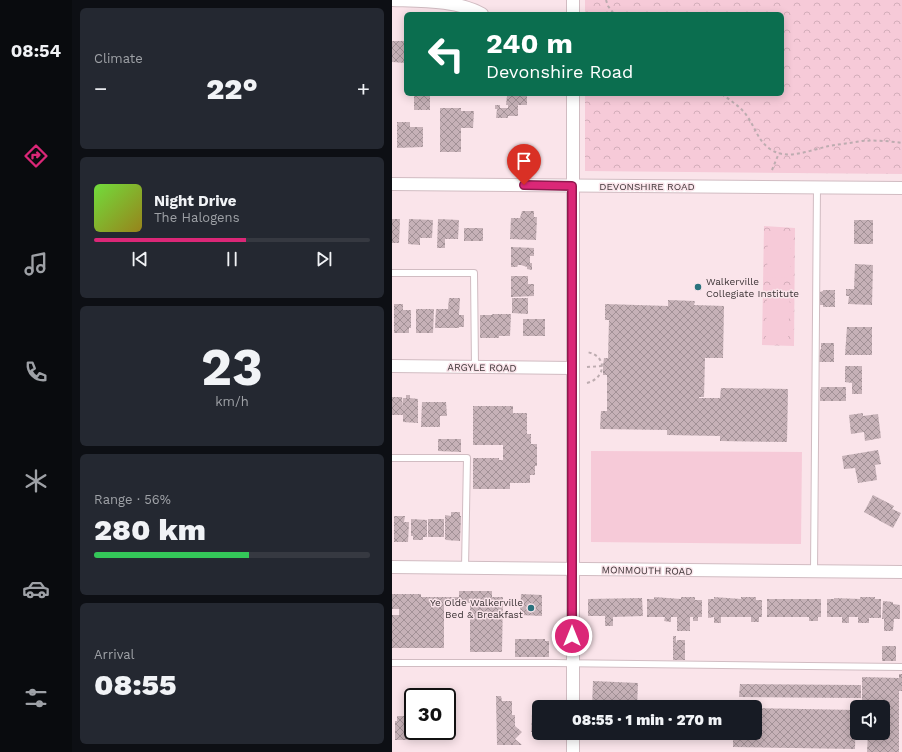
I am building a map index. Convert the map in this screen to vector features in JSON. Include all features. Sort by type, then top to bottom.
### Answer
[{"type":"street","points":[[392,0],[447,1],[460,4],[479,12]]},
{"type":"street","points":[[573,0],[573,12]]},
{"type":"street","points":[[572,700],[573,96]]},
{"type":"street","name":"DEVONSHIRE ROAD","points":[[392,184],[902,188]]},
{"type":"street","name":"ARGYLE ROAD","points":[[392,366],[572,368]]},
{"type":"street","name":"MONMOUTH ROAD","points":[[392,567],[902,572]]},
{"type":"street","points":[[573,740],[573,752]]},
{"type":"lane","points":[[814,572],[817,187]]},
{"type":"lane","points":[[392,273],[474,273],[475,367]]},
{"type":"lane","points":[[392,458],[467,458],[465,568]]},
{"type":"lane","points":[[392,663],[572,663],[902,667]]},
{"type":"path","points":[[606,0],[612,12]]},
{"type":"path","points":[[725,96],[747,116],[759,138],[769,149],[778,154],[792,155],[831,146],[864,141],[902,143]]},
{"type":"path","points":[[772,170],[778,154]]},
{"type":"path","points":[[586,383],[599,377],[603,366],[600,358],[587,352]]},
{"type":"path","points":[[587,366],[603,366]]},
{"type":"green space","points":[[585,0],[902,0],[902,174],[585,171],[585,96],[784,96],[784,12],[585,12]]},
{"type":"green space","points":[[764,226],[795,228],[794,346],[762,345]]},
{"type":"green space","points":[[768,233],[791,233],[790,278],[767,277]]},
{"type":"green space","points":[[767,294],[790,294],[788,339],[766,339]]},
{"type":"green space","points":[[591,451],[802,452],[801,544],[591,542]]},
{"type":"building","points":[[392,41],[404,41],[404,63],[392,62]]},
{"type":"building","points":[[414,96],[430,96],[430,110],[414,110]]},
{"type":"building","points":[[507,96],[527,96],[527,105],[518,105],[518,116],[496,118],[497,109],[495,109],[495,105],[500,105],[500,108],[508,108],[508,105],[506,105]]},
{"type":"building","points":[[440,108],[461,108],[461,111],[474,111],[473,128],[461,128],[461,152],[440,152]]},
{"type":"building","points":[[397,122],[410,122],[410,127],[423,127],[423,147],[397,148]]},
{"type":"building","points":[[522,211],[534,211],[534,217],[537,217],[536,240],[510,239],[511,218],[520,218]]},
{"type":"building","points":[[392,219],[400,219],[399,243],[392,243]]},
{"type":"building","points":[[409,219],[433,220],[432,238],[420,238],[420,245],[408,244]]},
{"type":"building","points":[[438,219],[459,220],[458,239],[445,239],[445,248],[437,248]]},
{"type":"building","points":[[854,220],[873,220],[873,244],[854,244]]},
{"type":"building","points":[[464,228],[483,228],[483,241],[464,241]]},
{"type":"building","points":[[511,247],[534,248],[534,256],[530,256],[532,270],[521,265],[511,267]]},
{"type":"building","points":[[855,264],[873,265],[872,305],[848,304],[849,296],[846,296],[846,289],[854,289]]},
{"type":"building","points":[[511,276],[528,276],[528,284],[534,284],[534,296],[511,297]]},
{"type":"building","points":[[823,290],[835,290],[835,307],[823,307],[823,305],[820,305],[820,292]]},
{"type":"building","points":[[449,298],[460,298],[459,315],[464,315],[464,327],[435,328],[436,309],[448,309]]},
{"type":"building","points":[[512,298],[528,298],[528,314],[512,313]]},
{"type":"building","name":"Walkerville Collegiate Institute","points":[[668,300],[695,301],[694,305],[724,306],[723,358],[705,358],[704,397],[699,398],[720,398],[721,388],[788,389],[787,442],[720,441],[720,436],[667,435],[667,430],[600,429],[601,411],[607,411],[607,375],[603,375],[603,366],[604,358],[608,358],[609,320],[605,320],[605,304],[668,306]]},
{"type":"building","points":[[394,304],[403,304],[403,310],[411,310],[411,328],[409,328],[409,333],[394,333]]},
{"type":"building","points":[[416,309],[434,309],[433,333],[416,333]]},
{"type":"building","points":[[511,314],[510,336],[499,336],[499,338],[480,338],[480,315]]},
{"type":"building","points":[[523,319],[545,319],[545,336],[523,336]]},
{"type":"building","points":[[847,327],[872,327],[872,355],[845,355]]},
{"type":"building","points":[[821,343],[834,343],[834,362],[819,362]]},
{"type":"building","points":[[845,366],[862,366],[862,394],[852,394],[852,383],[845,382]]},
{"type":"building","points":[[821,387],[846,387],[846,401],[820,401]]},
{"type":"building","points":[[406,395],[410,395],[410,398],[418,399],[418,423],[403,422],[403,415],[392,415],[392,397],[402,397],[403,408],[403,398],[406,398]]},
{"type":"building","points":[[422,402],[446,402],[447,416],[440,416],[440,427],[421,427]]},
{"type":"building","points":[[473,406],[513,406],[513,413],[527,413],[527,434],[531,434],[531,444],[537,444],[537,466],[535,466],[535,475],[530,475],[530,483],[510,483],[510,489],[473,489],[473,458],[499,458],[499,460],[503,460],[503,445],[473,445]]},
{"type":"building","points":[[863,413],[863,416],[878,414],[881,438],[865,441],[864,432],[851,434],[849,415]]},
{"type":"building","points":[[438,439],[461,439],[461,452],[438,451]]},
{"type":"building","points":[[878,450],[881,464],[875,465],[877,480],[858,483],[855,468],[844,469],[842,456]]},
{"type":"building","points":[[873,495],[894,506],[892,509],[901,513],[893,528],[864,512]]},
{"type":"building","points":[[451,512],[460,512],[460,541],[445,539],[445,515],[451,516]]},
{"type":"building","points":[[394,516],[405,516],[404,522],[409,522],[408,542],[394,542]]},
{"type":"building","points":[[411,519],[427,520],[427,537],[423,537],[423,540],[413,540],[413,536],[411,536]]},
{"type":"building","points":[[428,519],[444,519],[444,537],[428,537]]},
{"type":"building","points":[[459,591],[492,591],[492,597],[503,597],[502,652],[470,652],[470,603],[444,603],[444,648],[392,648],[392,615],[399,615],[399,609],[392,609],[392,594],[421,594],[421,597],[459,597]]},
{"type":"building","name":"Ye Olde Walkerville Bed & Breakfast","points":[[521,594],[542,595],[542,616],[520,615]]},
{"type":"building","points":[[654,597],[681,599],[681,597],[695,597],[695,600],[702,600],[702,617],[698,617],[698,621],[693,621],[693,617],[690,617],[690,631],[677,631],[677,617],[671,617],[671,622],[664,621],[665,617],[647,617],[647,599],[654,599]]},
{"type":"building","points":[[714,597],[741,599],[741,597],[756,597],[756,600],[762,600],[762,617],[759,617],[759,622],[751,622],[751,617],[721,617],[721,623],[714,623],[714,617],[708,618],[708,599],[714,599]]},
{"type":"building","points":[[860,597],[875,597],[875,599],[881,599],[881,618],[869,618],[869,623],[858,623],[858,617],[849,617],[849,623],[842,623],[842,617],[827,617],[827,599],[860,599]]},
{"type":"building","points":[[642,598],[643,616],[613,617],[613,626],[605,626],[605,616],[588,616],[588,599]]},
{"type":"building","points":[[767,599],[821,599],[821,617],[818,617],[818,621],[809,621],[809,617],[767,617]]},
{"type":"building","points":[[883,601],[893,602],[893,604],[900,605],[900,619],[894,619],[893,631],[884,631],[884,619],[882,619]]},
{"type":"building","points":[[673,636],[676,636],[676,644],[677,640],[685,640],[685,660],[673,660]]},
{"type":"building","points":[[515,639],[545,639],[545,641],[549,641],[549,657],[515,657]]},
{"type":"building","points":[[882,646],[896,646],[896,661],[882,661]]},
{"type":"building","points":[[899,674],[902,674],[902,691],[899,691],[899,752],[867,752],[868,740],[890,740],[890,700],[862,700],[862,677],[899,678]]},
{"type":"building","points":[[593,681],[638,683],[637,700],[592,700]]},
{"type":"building","points":[[740,684],[861,685],[861,698],[739,697]]},
{"type":"building","points":[[496,696],[501,696],[502,701],[512,701],[512,715],[515,715],[515,726],[522,732],[515,739],[522,745],[497,745]]},
{"type":"building","points":[[762,708],[850,710],[850,740],[855,740],[855,749],[733,747],[733,740],[762,740]]},
{"type":"building","points":[[397,716],[404,716],[404,740],[395,740],[395,721],[397,721]]},
{"type":"place","name":"Walkerville Collegiate Institute","points":[[698,287]]},
{"type":"place","name":"Ye Olde Walkerville Bed & Breakfast","points":[[531,608]]},
{"type":"route","points":[[524,185],[572,186],[572,636]]}]
